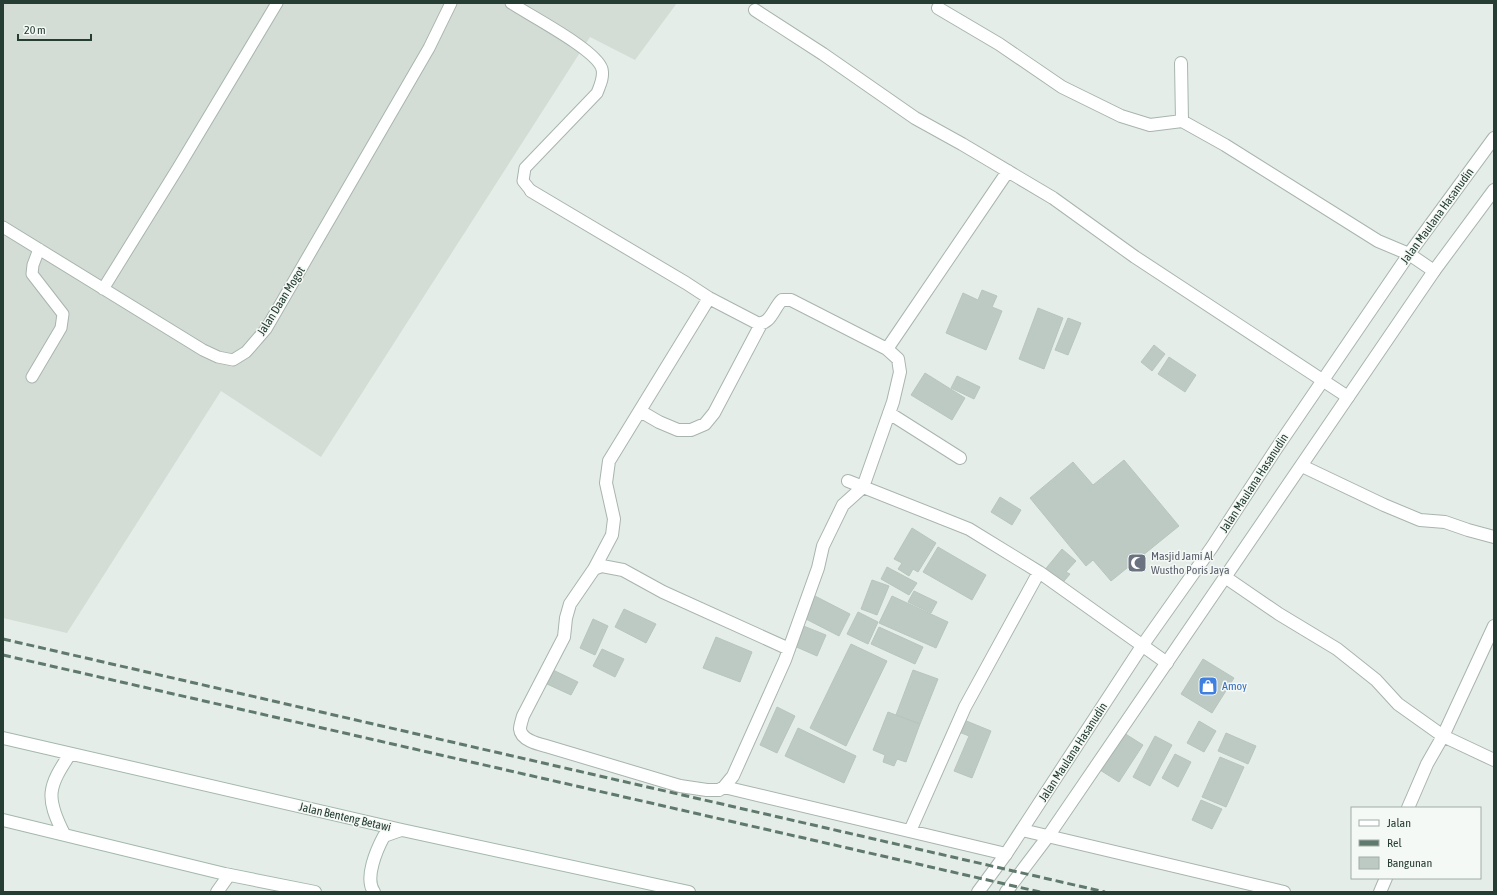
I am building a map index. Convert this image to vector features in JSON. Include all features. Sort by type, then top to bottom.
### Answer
[{"type":"street","points":[[938,8],[998,44],[1062,86],[1121,116],[1150,125],[1182,121],[1378,240],[1409,254],[1434,271]]},
{"type":"street","points":[[755,10],[823,54],[915,118],[1053,198],[1135,257],[1348,397]]},
{"type":"street","points":[[1181,63],[1182,121]]},
{"type":"street","name":"Jalan Maulana Hasanudin","points":[[978,892],[1022,830],[1142,646],[1212,547],[1318,377],[1494,138]]},
{"type":"street","points":[[887,349],[1008,171]]},
{"type":"street","points":[[1006,892],[1049,835],[1434,271],[1494,190]]},
{"type":"street","points":[[531,191],[686,282],[709,298],[761,324]]},
{"type":"street","points":[[640,411],[678,430],[691,430],[705,424],[714,413],[761,324],[766,322],[782,300],[791,300],[887,349],[898,359],[900,372],[894,402],[863,487],[843,505],[830,529],[823,546],[818,568],[785,660],[733,776],[724,787],[719,790],[707,790],[680,786],[546,746],[531,741],[523,736],[520,730],[523,716],[564,637],[566,618],[570,604],[594,570],[612,535],[614,519],[606,483],[610,461],[640,411],[709,298]]},
{"type":"street","points":[[889,413],[960,458]]},
{"type":"street","points":[[1302,466],[1384,505],[1420,520],[1445,522],[1468,530],[1494,536]]},
{"type":"street","points":[[848,481],[969,529],[1040,572],[1167,663]]},
{"type":"street","points":[[594,570],[602,566],[623,570],[663,592],[789,649]]},
{"type":"street","points":[[910,831],[965,707],[1040,572]]},
{"type":"street","points":[[1225,578],[1279,614],[1337,649],[1376,680],[1398,704],[1443,736],[1494,760]]},
{"type":"street","points":[[1408,807],[1494,626]]},
{"type":"street","name":"Jalan Benteng Betawi","points":[[3,738],[402,830],[689,892]]},
{"type":"street","points":[[64,834],[56,820],[51,795],[53,782],[70,754]]},
{"type":"street","points":[[724,787],[1006,854]]},
{"type":"street","points":[[3,820],[230,875],[314,892]]},
{"type":"street","points":[[374,892],[372,890],[371,871],[378,847],[384,836],[402,830]]},
{"type":"street","points":[[1022,830],[1049,835],[1284,892]]},
{"type":"street","points":[[217,892],[230,875]]},
{"type":"street","points":[[1380,892],[1386,879]]},
{"type":"lane","points":[[103,289],[174,175],[277,3]]},
{"type":"lane","name":"Jalan Daan Mogot","points":[[3,227],[203,350],[218,357],[233,360],[246,352],[266,329],[425,55],[452,3]]},
{"type":"lane","points":[[511,3],[591,54],[602,68],[603,78],[597,93],[525,168],[523,181],[531,191]]},
{"type":"lane","points":[[32,377],[61,328],[62,314],[32,274],[32,265],[39,249]]},
{"type":"shaded area","points":[[3,3],[677,3],[635,60],[590,37],[321,457],[221,391],[67,633],[3,618]]},
{"type":"building","points":[[982,290],[997,296],[992,307],[1002,311],[986,350],[946,333],[963,293],[978,300]]},
{"type":"building","points":[[1038,308],[1063,318],[1044,369],[1019,359]]},
{"type":"building","points":[[1068,318],[1081,323],[1068,355],[1055,350]]},
{"type":"building","points":[[1154,345],[1165,354],[1152,371],[1141,362]]},
{"type":"building","points":[[1169,357],[1196,375],[1185,392],[1158,374]]},
{"type":"building","points":[[925,373],[965,398],[952,420],[911,395]]},
{"type":"building","points":[[957,376],[980,387],[974,399],[951,388]]},
{"type":"building","points":[[1124,460],[1179,526],[1111,581],[1093,560],[1086,566],[1030,498],[1073,462],[1093,485]]},
{"type":"building","points":[[1000,497],[1021,510],[1012,525],[991,512]]},
{"type":"building","points":[[912,528],[936,543],[918,572],[913,569],[909,576],[898,569],[902,563],[894,559]]},
{"type":"building","points":[[938,547],[986,575],[972,600],[923,572]]},
{"type":"building","points":[[1062,549],[1076,561],[1066,572],[1070,574],[1060,586],[1043,572]]},
{"type":"building","points":[[887,567],[917,583],[909,595],[881,579]]},
{"type":"building","points":[[872,580],[889,586],[877,615],[861,609]]},
{"type":"building","points":[[914,591],[937,602],[931,613],[908,602]]},
{"type":"building","points":[[813,595],[850,614],[839,636],[802,617]]},
{"type":"building","points":[[892,596],[948,622],[936,648],[879,623]]},
{"type":"building","points":[[624,609],[656,624],[646,643],[615,627]]},
{"type":"building","points":[[858,612],[878,622],[868,644],[847,634]]},
{"type":"building","points":[[593,619],[608,626],[595,655],[580,648]]},
{"type":"building","points":[[801,625],[826,635],[817,656],[792,645]]},
{"type":"building","points":[[879,627],[923,647],[915,664],[871,644]]},
{"type":"building","points":[[716,637],[752,652],[740,682],[703,668]]},
{"type":"building","points":[[851,644],[887,661],[846,746],[810,728]]},
{"type":"building","points":[[602,649],[624,659],[615,677],[593,666]]},
{"type":"building","name":"Amoy","points":[[1203,659],[1234,678],[1212,713],[1181,694]]},
{"type":"building","points":[[553,670],[578,682],[571,695],[547,684]]},
{"type":"building","points":[[913,670],[938,679],[920,724],[896,715]]},
{"type":"building","points":[[777,707],[795,716],[777,753],[760,745]]},
{"type":"building","points":[[888,712],[920,724],[906,762],[897,759],[894,766],[883,762],[885,755],[873,750]]},
{"type":"building","points":[[964,720],[991,731],[972,778],[954,771],[969,736],[959,732]]},
{"type":"building","points":[[1199,721],[1216,731],[1204,752],[1187,743]]},
{"type":"building","points":[[798,728],[856,756],[844,783],[785,756]]},
{"type":"building","points":[[1124,733],[1143,745],[1119,782],[1100,770]]},
{"type":"building","points":[[1226,733],[1256,746],[1248,764],[1218,751]]},
{"type":"building","points":[[1155,736],[1172,745],[1150,786],[1133,777]]},
{"type":"building","points":[[1175,754],[1191,762],[1178,787],[1162,778]]},
{"type":"building","points":[[1220,757],[1244,767],[1226,807],[1202,797]]},
{"type":"building","points":[[1201,800],[1222,809],[1212,829],[1192,820]]},
{"type":"railway","points":[[3,639],[1105,892]]},
{"type":"railway","points":[[3,655],[1040,892]]},
{"type":"place","name":"Masjid Jami Al Wustho Poris Jaya","points":[[1137,563]]},
{"type":"place","name":"Amoy","points":[[1208,686]]}]
